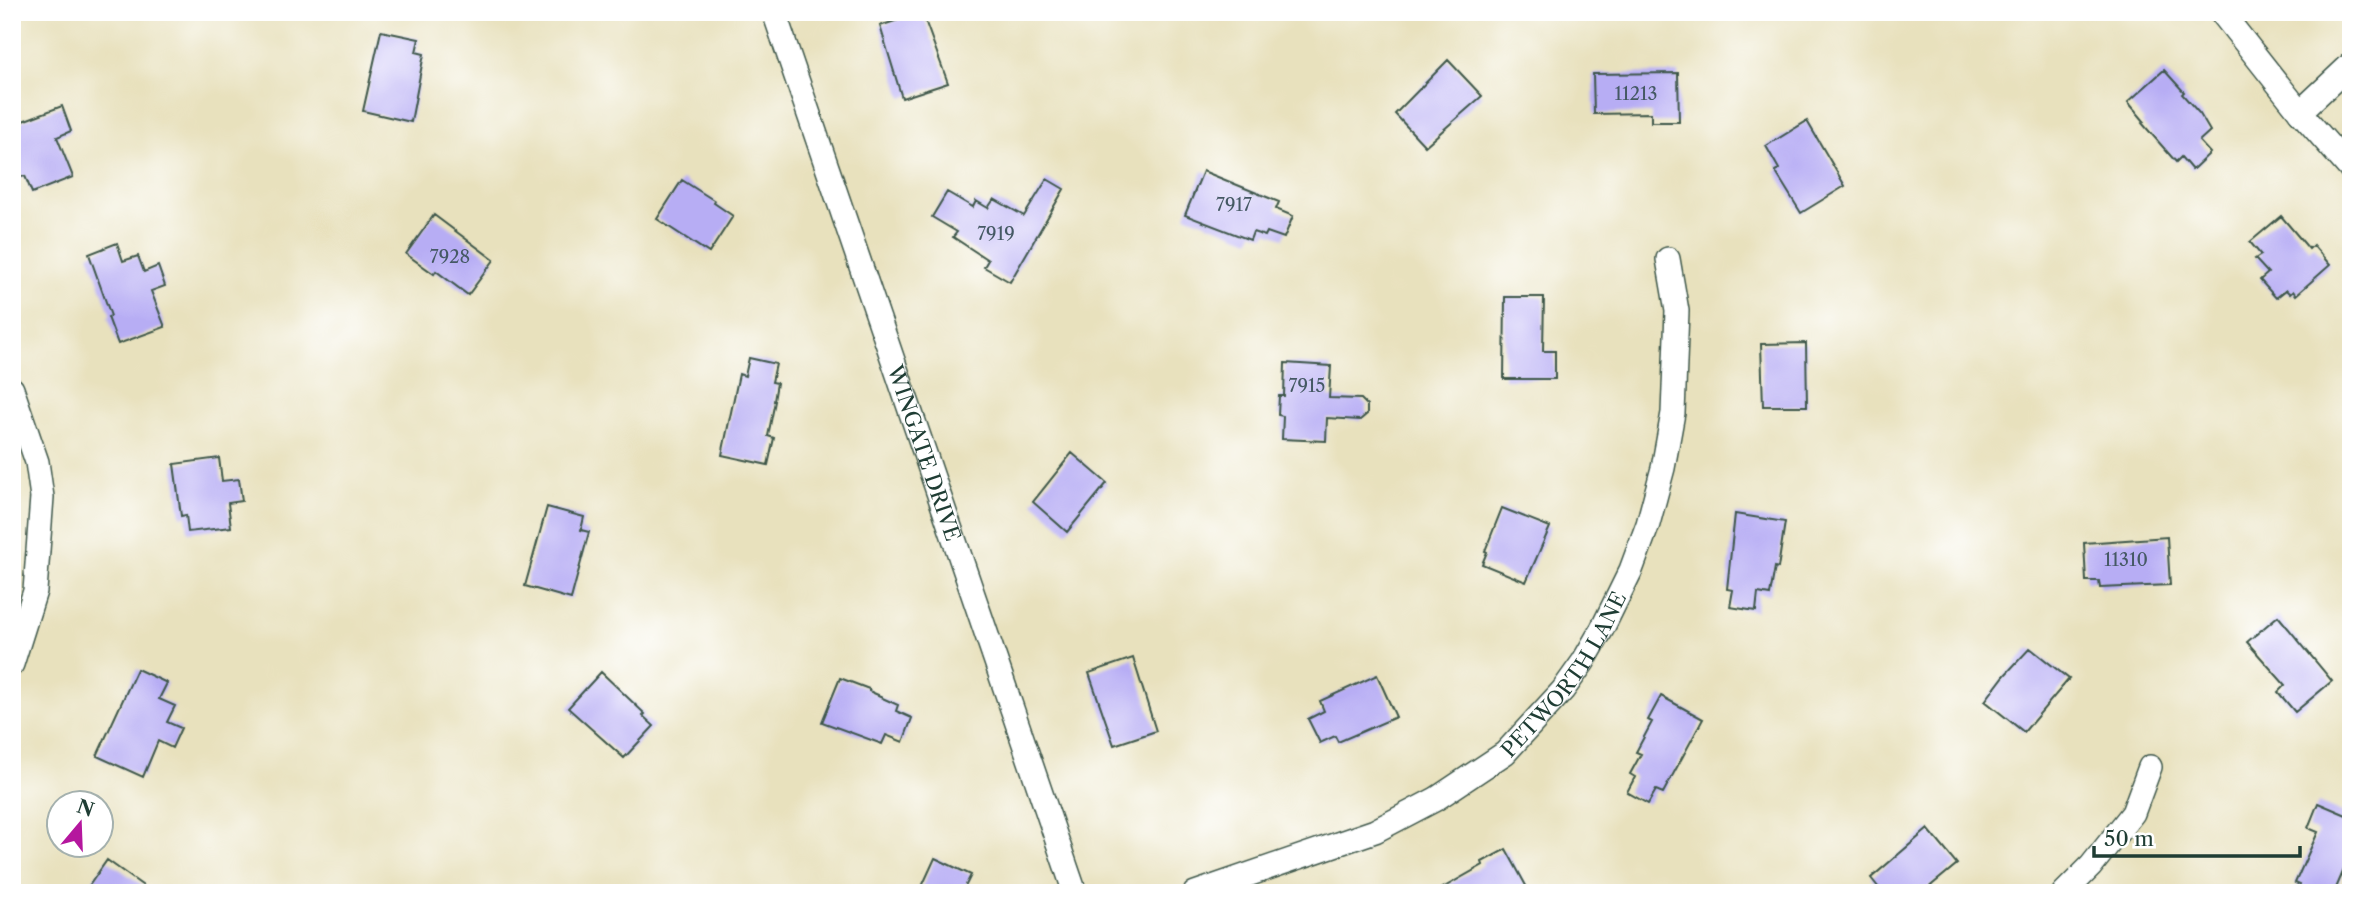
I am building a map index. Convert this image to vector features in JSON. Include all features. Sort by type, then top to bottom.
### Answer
[{"type":"street","name":"WINGATE DRIVE","points":[[774,12],[1075,893]]},
{"type":"street","points":[[2221,12],[2300,112],[2351,170]]},
{"type":"street","points":[[2300,112],[2351,64]]},
{"type":"street","name":"PETWORTH LANE","points":[[1195,893],[1375,831],[1436,799],[1505,753],[1563,690],[1602,629],[1631,570],[1648,524],[1663,468],[1673,413],[1676,311],[1668,259]]},
{"type":"street","points":[[12,389],[37,462],[42,497],[35,591],[12,664]]},
{"type":"street","points":[[2064,893],[2091,866],[2133,813],[2150,767]]},
{"type":"building","points":[[922,12],[948,83],[902,98],[880,26]]},
{"type":"building","points":[[381,31],[419,39],[416,52],[424,54],[411,122],[363,111]]},
{"type":"building","points":[[1448,60],[1482,96],[1425,146],[1395,114]]},
{"type":"building","points":[[2164,70],[2184,92],[2182,94],[2200,114],[2210,131],[2199,141],[2210,153],[2192,170],[2181,157],[2176,162],[2142,123],[2144,121],[2128,102]]},
{"type":"building","points":[[1678,73],[1679,122],[1651,122],[1651,113],[1594,114],[1593,74]]},
{"type":"building","points":[[62,106],[71,131],[57,137],[73,177],[32,193],[25,176],[21,177],[12,154],[12,125]]},
{"type":"building","points":[[1807,121],[1845,186],[1801,213],[1775,171],[1779,169],[1766,146]]},
{"type":"building","points":[[1203,171],[1279,202],[1276,209],[1293,216],[1284,238],[1267,232],[1265,236],[1253,232],[1250,240],[1185,215]]},
{"type":"building","points":[[1047,179],[1064,189],[1010,282],[984,267],[988,260],[953,237],[957,232],[932,217],[947,192],[973,207],[976,201],[988,208],[994,199],[1024,216]]},
{"type":"building","points":[[682,180],[733,216],[709,253],[657,219]]},
{"type":"building","points":[[434,215],[494,260],[468,295],[436,271],[434,274],[406,254]]},
{"type":"building","points":[[2281,216],[2309,249],[2313,245],[2330,265],[2296,295],[2293,291],[2290,294],[2286,290],[2276,298],[2260,280],[2268,273],[2255,259],[2261,255],[2250,242]]},
{"type":"building","points":[[117,243],[123,261],[138,256],[144,272],[158,266],[165,286],[151,291],[165,327],[118,344],[89,254]]},
{"type":"building","points":[[1505,297],[1544,297],[1543,351],[1555,351],[1555,379],[1504,379]]},
{"type":"building","points":[[1806,343],[1807,406],[1763,406],[1761,344]]},
{"type":"building","points":[[749,358],[776,364],[772,382],[777,383],[775,401],[768,436],[774,438],[768,465],[722,455],[739,374],[745,376]]},
{"type":"building","points":[[1285,363],[1331,366],[1329,398],[1361,399],[1367,405],[1367,414],[1360,420],[1327,418],[1326,441],[1282,439],[1283,416],[1278,415],[1279,396],[1284,396]]},
{"type":"building","points":[[1072,453],[1107,483],[1067,532],[1033,502]]},
{"type":"building","points":[[219,458],[222,481],[239,479],[242,501],[228,503],[231,527],[188,532],[186,515],[181,516],[174,464]]},
{"type":"building","points":[[547,507],[584,517],[581,530],[589,532],[571,599],[525,586]]},
{"type":"building","points":[[1502,508],[1550,527],[1526,582],[1482,564]]},
{"type":"building","points":[[1735,514],[1785,522],[1778,568],[1775,567],[1770,595],[1758,593],[1756,611],[1730,607],[1733,590],[1727,589]]},
{"type":"building","points":[[2167,537],[2170,585],[2100,588],[2099,581],[2086,581],[2084,543]]},
{"type":"building","points":[[2278,616],[2332,681],[2295,712],[2278,692],[2285,685],[2247,642]]},
{"type":"building","points":[[2030,648],[2069,679],[2024,732],[1985,701]]},
{"type":"building","points":[[1133,658],[1156,731],[1114,745],[1089,673]]},
{"type":"building","points":[[137,669],[167,683],[159,699],[175,706],[167,722],[181,728],[172,748],[158,741],[143,777],[97,756]]},
{"type":"building","points":[[601,672],[654,726],[624,758],[568,708]]},
{"type":"building","points":[[1377,675],[1396,717],[1338,742],[1335,736],[1320,743],[1308,719],[1324,711],[1320,701]]},
{"type":"building","points":[[840,678],[869,689],[898,705],[896,711],[912,718],[903,742],[886,735],[882,744],[822,722]]},
{"type":"building","points":[[1661,696],[1703,719],[1663,793],[1656,790],[1648,804],[1627,792],[1635,777],[1630,774],[1641,754],[1636,752],[1652,722],[1648,720]]},
{"type":"building","points":[[2318,803],[2351,817],[2351,853],[2334,893],[2297,893],[2300,885],[2295,883],[2318,832],[2308,828]]},
{"type":"building","points":[[1928,829],[1957,864],[1922,893],[1883,893],[1871,878]]},
{"type":"building","points":[[1506,849],[1530,893],[1434,893],[1483,865],[1482,862]]},
{"type":"building","points":[[935,858],[971,875],[962,893],[919,893]]},
{"type":"building","points":[[107,860],[153,893],[84,893]]}]
